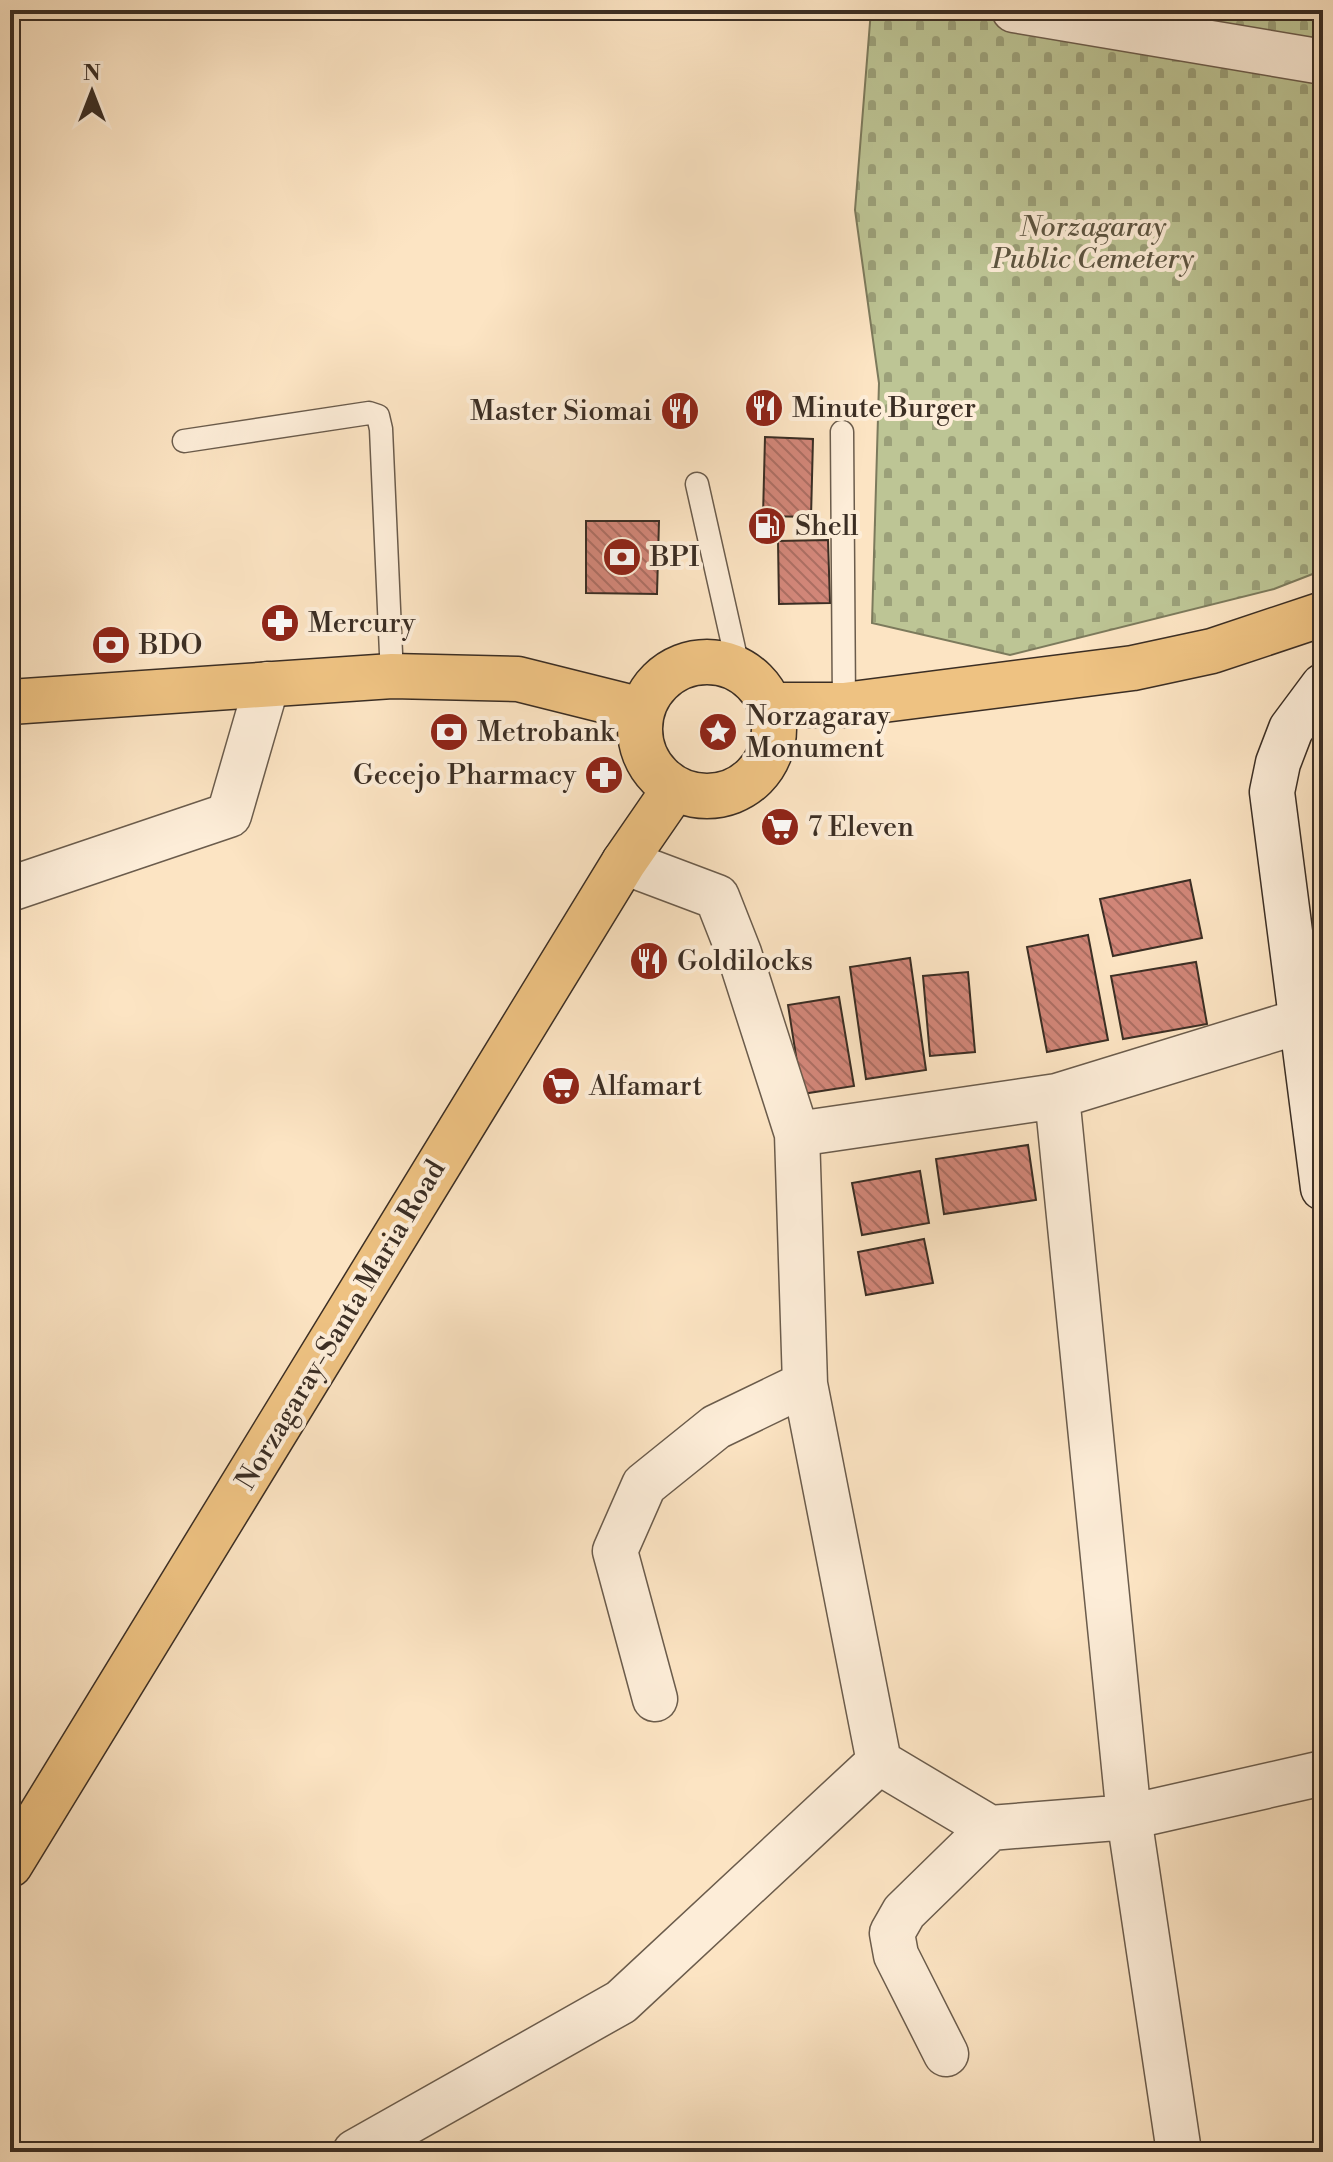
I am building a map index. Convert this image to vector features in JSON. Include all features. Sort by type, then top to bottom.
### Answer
[{"type":"main road","points":[[769,705],[844,705],[1133,668],[1212,651],[1323,614]]},
{"type":"main road","points":[[713,663],[739,671],[758,685],[769,705],[774,727],[771,750],[760,770],[746,783],[724,793],[699,795],[675,788],[655,772],[644,753],[640,732],[642,710],[651,691],[666,675],[686,665],[713,663]]},
{"type":"main road","points":[[10,702],[392,676],[518,679],[642,710]]},
{"type":"main road","name":"Norzagaray-Santa Maria Road","points":[[10,1865],[624,862],[675,788]]},
{"type":"street","points":[[1014,10],[1323,62]]},
{"type":"street","points":[[10,889],[229,815],[267,684]]},
{"type":"street","points":[[1323,686],[1291,729],[1278,763],[1272,792],[1323,1188]]},
{"type":"street","points":[[624,862],[717,897],[739,953],[797,1134],[805,1384],[879,1762],[990,1828],[1129,1817],[1323,1773]]},
{"type":"street","points":[[797,1134],[1057,1096],[1301,1021]]},
{"type":"street","points":[[1057,1096],[1129,1817],[1179,2152]]},
{"type":"street","points":[[655,1699],[615,1551],[644,1485],[716,1427],[805,1384]]},
{"type":"street","points":[[355,2152],[621,2002],[879,1762]]},
{"type":"street","points":[[946,2054],[896,1955],[892,1933],[904,1912],[990,1828]]},
{"type":"lane","points":[[184,441],[369,413],[378,416],[392,676]]},
{"type":"lane","points":[[842,432],[844,705]]},
{"type":"lane","points":[[697,484],[739,671]]},
{"type":"green space","name":"Norzagaray Public Cemetery","points":[[871,10],[1266,10],[1323,18],[1323,570],[1274,589],[1010,655],[872,623],[879,383],[855,210]]},
{"type":"building","points":[[765,437],[813,439],[811,517],[763,516]]},
{"type":"building","name":"BPI","points":[[586,521],[659,521],[657,594],[586,593]]},
{"type":"building","points":[[828,540],[830,603],[779,604],[778,541]]},
{"type":"building","points":[[1190,880],[1202,938],[1113,956],[1100,899]]},
{"type":"building","points":[[1088,935],[1108,1040],[1047,1052],[1027,947]]},
{"type":"building","points":[[910,958],[926,1070],[866,1079],[850,967]]},
{"type":"building","points":[[1196,962],[1207,1024],[1123,1039],[1111,976]]},
{"type":"building","points":[[968,972],[975,1052],[930,1056],[923,976]]},
{"type":"building","points":[[839,997],[854,1086],[802,1094],[788,1005]]},
{"type":"building","points":[[1028,1145],[1036,1200],[944,1214],[936,1159]]},
{"type":"building","points":[[920,1171],[929,1223],[862,1235],[852,1183]]},
{"type":"building","points":[[924,1239],[933,1283],[866,1295],[858,1252]]},
{"type":"place","name":"Minute Burger","points":[[764,408]]},
{"type":"place","name":"Master Siomai","points":[[680,411]]},
{"type":"place","name":"Shell","points":[[767,526]]},
{"type":"place","name":"BPI","points":[[622,557]]},
{"type":"place","name":"Mercury","points":[[280,623]]},
{"type":"place","name":"BDO","points":[[111,645]]},
{"type":"place","name":"Metrobank","points":[[449,732]]},
{"type":"place","name":"Norzagaray Monument","points":[[718,732]]},
{"type":"place","name":"Gecejo Pharmacy","points":[[604,775]]},
{"type":"place","name":"7 Eleven","points":[[780,827]]},
{"type":"place","name":"Goldilocks","points":[[649,961]]},
{"type":"place","name":"Alfamart","points":[[561,1086]]}]
